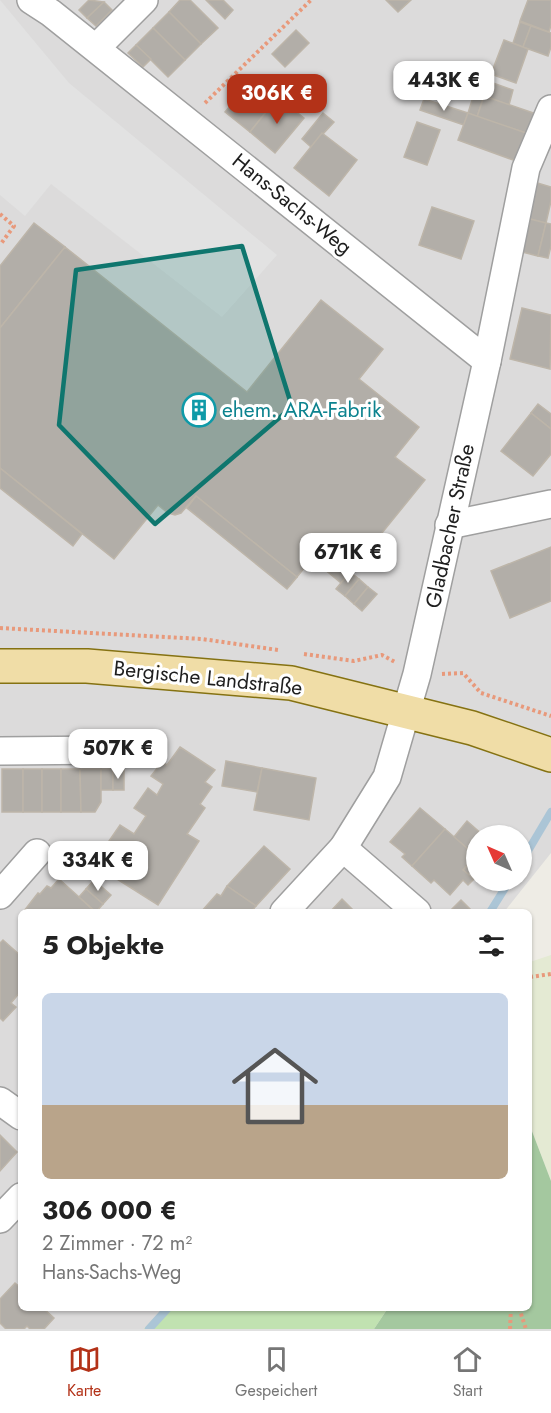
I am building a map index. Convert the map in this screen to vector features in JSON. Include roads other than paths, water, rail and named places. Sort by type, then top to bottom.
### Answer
[{"type":"main road","name":"Bergische Landstraße","points":[[0,666],[87,666],[291,683],[472,728],[551,755]]},
{"type":"street","name":"Hans-Sachs-Weg","points":[[31,0],[51,13],[187,120],[487,361]]},
{"type":"street","points":[[96,48],[144,0]]},
{"type":"street","name":"Gladbacher Straße","points":[[287,909],[343,848],[387,777],[417,674],[487,361],[539,170],[551,109]]},
{"type":"street","points":[[449,525],[551,504]]},
{"type":"street","points":[[0,751],[113,750]]},
{"type":"street","points":[[343,848],[414,909]]},
{"type":"street","points":[[0,895],[38,853]]},
{"type":"street","points":[[0,1101],[18,1114]]},
{"type":"street","points":[[0,1219],[18,1200]]},
{"type":"waterway","points":[[532,844],[551,812]]},
{"type":"waterway","points":[[492,909],[503,891]]},
{"type":"waterway","points":[[149,1329],[165,1311]]},
{"type":"place","name":"ehem. ARA-Fabrik","points":[[199,410]]}]
